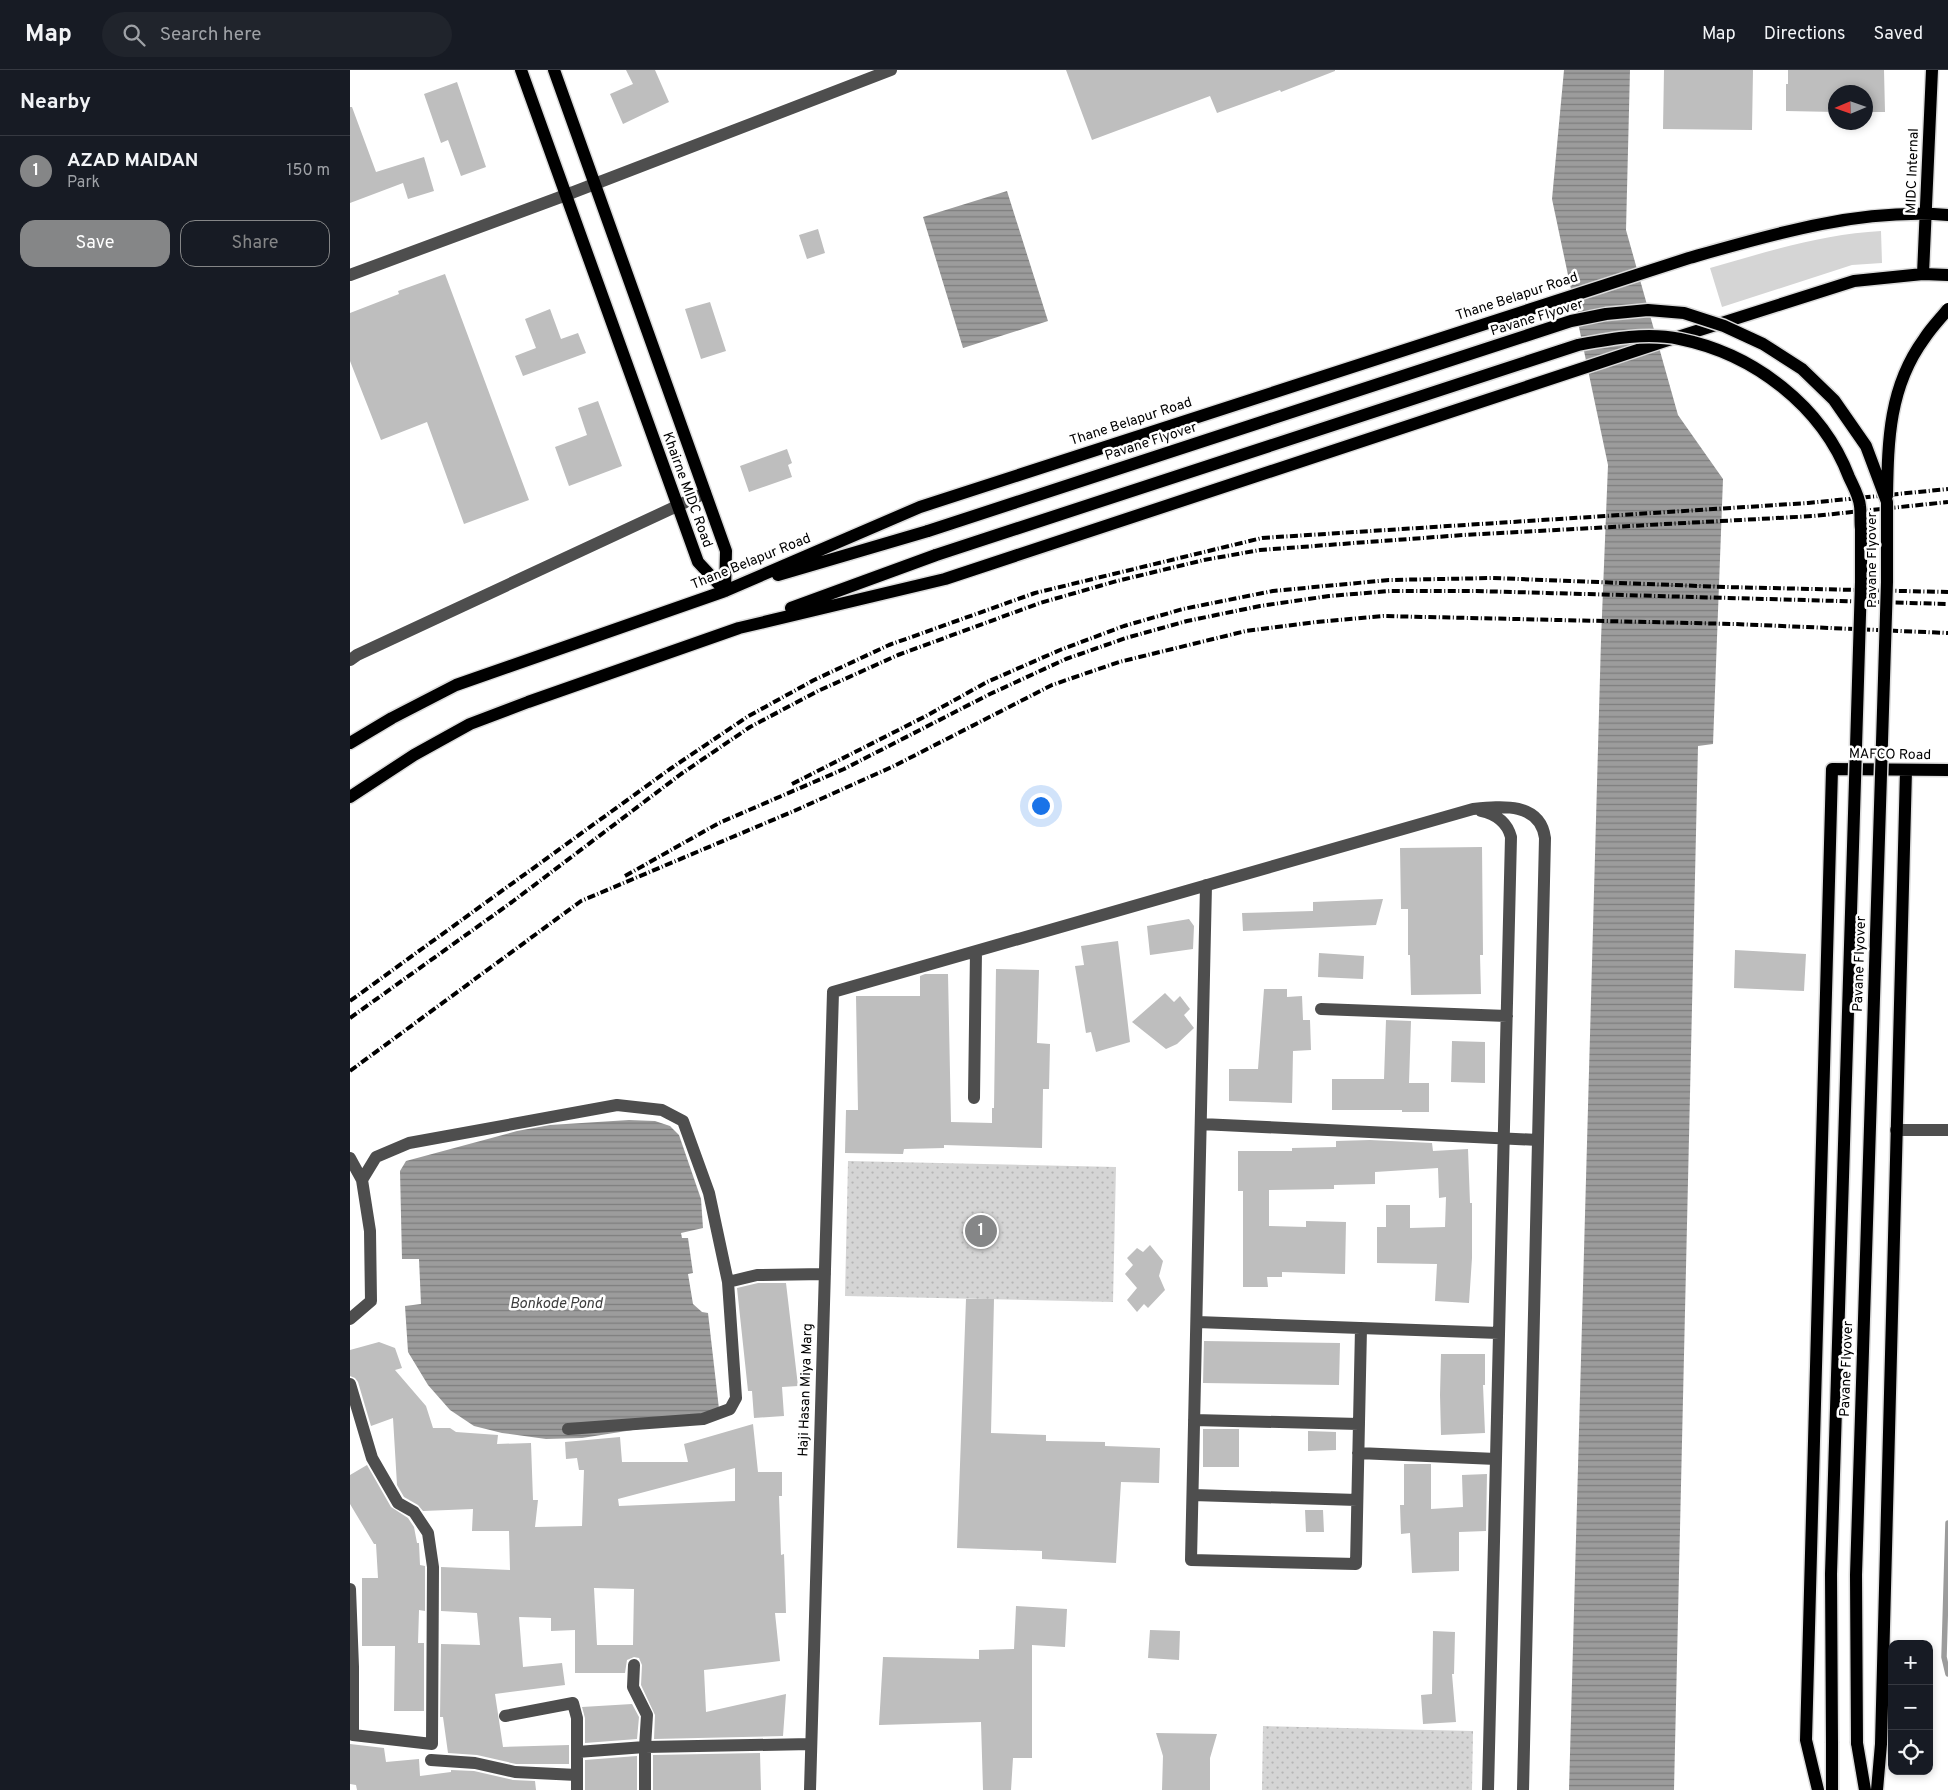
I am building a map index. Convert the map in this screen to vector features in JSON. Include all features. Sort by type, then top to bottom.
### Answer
[{"type":"main road","name":"Khairne MIDC Road","points":[[521,70],[698,562],[725,591]]},
{"type":"main road","name":"Khairne MIDC Road","points":[[554,70],[726,551],[725,591]]},
{"type":"main road","name":"MIDC Internal","points":[[1924,274],[1932,70]]},
{"type":"main road","name":"Thane Belapur Road","points":[[350,743],[392,718],[456,685],[725,591],[920,507],[1646,271],[1756,239],[1849,218],[1926,213],[1948,214]]},
{"type":"main road","points":[[350,797],[414,755],[470,724],[739,628],[945,579],[1564,374],[1854,281],[1924,274],[1948,275]]},
{"type":"main road","points":[[1887,502],[1888,446],[1892,413],[1904,376],[1923,339],[1948,309]]},
{"type":"main road","name":"Pavane Flyover","points":[[725,591],[928,531],[1571,321],[1606,314],[1648,310],[1684,313],[1724,326],[1763,344],[1802,369],[1834,400],[1866,446],[1887,502],[1887,582],[1856,1575],[1857,1744],[1865,1790]]},
{"type":"main road","name":"Pavane Flyover","points":[[739,628],[936,555],[1568,348],[1609,339],[1648,336],[1679,338],[1715,349],[1751,366],[1786,388],[1814,416],[1842,459],[1860,505],[1861,563],[1831,1574],[1832,1790]]},
{"type":"main road","name":"MAFCO Road","points":[[1818,1790],[1806,1740],[1832,769],[1948,770]]},
{"type":"main road","points":[[1878,1790],[1881,1744],[1906,770]]},
{"type":"street","points":[[350,275],[566,195],[891,70]]},
{"type":"street","points":[[350,660],[357,655],[705,493]]},
{"type":"street","points":[[974,1098],[976,951],[1474,810],[1496,808],[1526,811],[1538,817],[1546,838],[1523,1790]]},
{"type":"street","points":[[1474,810],[1490,814],[1502,821],[1511,837],[1488,1790]]},
{"type":"street","points":[[1206,885],[1191,1560],[1356,1564],[1361,1328]]},
{"type":"street","name":"Haji Hasan Miya Marg","points":[[810,1790],[833,992],[976,951]]},
{"type":"street","points":[[1321,1009],[1506,1016]]},
{"type":"street","points":[[362,1180],[376,1157],[408,1143],[616,1105],[662,1110],[683,1121],[709,1193],[728,1282],[736,1398],[730,1409],[702,1419],[568,1429]]},
{"type":"street","points":[[1201,1124],[1538,1140]]},
{"type":"street","points":[[1896,1130],[1942,1130]]},
{"type":"street","points":[[350,1158],[362,1180],[370,1231],[371,1301],[350,1319]]},
{"type":"street","points":[[728,1282],[757,1275],[825,1274]]},
{"type":"street","points":[[1197,1322],[1499,1333]]},
{"type":"street","points":[[350,1384],[372,1458],[398,1502],[414,1512],[428,1533],[433,1567],[432,1744],[353,1735],[350,1590]]},
{"type":"street","points":[[1194,1420],[1359,1424]]},
{"type":"street","points":[[1358,1453],[1496,1459]]},
{"type":"street","points":[[1192,1495],[1357,1500]]},
{"type":"street","points":[[634,1665],[633,1687],[648,1715],[645,1747],[645,1790]]},
{"type":"street","points":[[506,1716],[573,1703],[576,1718],[577,1790]]},
{"type":"street","points":[[577,1752],[645,1747],[811,1744]]},
{"type":"street","points":[[431,1760],[475,1763],[515,1772],[577,1774]]},
{"type":"shaded area","points":[[1881,231],[1882,263],[1852,265],[1722,307],[1710,268],[1816,240]]},
{"type":"shaded area","points":[[848,1161],[1116,1167],[1113,1302],[845,1296]]},
{"type":"shaded area","points":[[1263,1726],[1473,1731],[1472,1790],[1262,1790]]},
{"type":"water","points":[[1564,70],[1630,70],[1626,230],[1678,415],[1723,479],[1713,744],[1698,746],[1674,1790],[1569,1790],[1601,640],[1608,465],[1552,199]]},
{"type":"water","points":[[1007,191],[1048,321],[963,348],[923,217]]},
{"type":"water","name":"Bonkode Pond","points":[[629,1120],[655,1121],[670,1126],[679,1135],[701,1199],[703,1228],[681,1233],[682,1238],[688,1238],[693,1273],[688,1274],[693,1304],[702,1312],[708,1313],[719,1409],[703,1419],[582,1438],[546,1439],[502,1433],[474,1426],[450,1410],[428,1385],[408,1352],[405,1306],[421,1304],[419,1259],[402,1259],[400,1171],[406,1161],[517,1131],[550,1125]]},
{"type":"building","points":[[626,70],[655,70],[669,102],[623,124],[610,94],[633,84]]},
{"type":"building","points":[[1066,70],[1335,71],[1281,92],[1280,90],[1217,113],[1210,96],[1092,140]]},
{"type":"building","points":[[1664,70],[1753,70],[1752,130],[1663,129]]},
{"type":"building","points":[[1788,70],[1884,70],[1885,112],[1873,112],[1873,85],[1828,85],[1828,112],[1786,111],[1786,84],[1788,84]]},
{"type":"building","points":[[457,82],[486,167],[461,176],[448,140],[441,143],[424,94]]},
{"type":"building","points":[[350,107],[352,107],[376,172],[424,157],[434,191],[408,199],[403,183],[350,203]]},
{"type":"building","points":[[818,229],[825,253],[807,259],[799,235]]},
{"type":"building","points":[[445,274],[529,500],[464,524],[427,422],[381,440],[350,361],[350,313],[399,294],[398,291]]},
{"type":"building","points":[[710,302],[726,351],[701,359],[685,309]]},
{"type":"building","points":[[550,309],[561,339],[578,333],[586,353],[523,376],[515,356],[536,348],[525,319]]},
{"type":"building","points":[[598,401],[622,466],[569,486],[555,447],[587,435],[578,408]]},
{"type":"building","points":[[787,449],[792,463],[788,465],[792,477],[749,492],[740,466]]},
{"type":"building","points":[[1482,847],[1483,955],[1480,955],[1481,994],[1411,995],[1410,955],[1408,955],[1408,909],[1401,909],[1400,848]]},
{"type":"building","points":[[1383,899],[1376,925],[1243,931],[1242,913],[1313,911],[1313,902]]},
{"type":"building","points":[[1189,919],[1194,926],[1193,949],[1150,955],[1147,926]]},
{"type":"building","points":[[1118,941],[1130,1042],[1096,1052],[1091,1032],[1086,1033],[1075,966],[1084,965],[1081,946]]},
{"type":"building","points":[[1735,950],[1806,954],[1804,991],[1734,988]]},
{"type":"building","points":[[1319,953],[1364,956],[1363,979],[1318,977]]},
{"type":"building","points":[[996,969],[1039,970],[1037,1043],[1050,1044],[1049,1089],[1043,1089],[1042,1148],[944,1145],[944,1148],[904,1149],[903,1154],[845,1153],[846,1110],[858,1110],[856,996],[920,996],[920,976],[925,974],[948,974],[951,1122],[992,1123],[992,1108],[994,1108]]},
{"type":"building","points":[[1264,989],[1287,989],[1287,997],[1302,996],[1303,1020],[1310,1020],[1311,1050],[1293,1051],[1292,1103],[1229,1101],[1229,1069],[1258,1069]]},
{"type":"building","points":[[1165,993],[1174,1002],[1180,996],[1190,1009],[1184,1015],[1194,1028],[1177,1044],[1166,1049],[1132,1022]]},
{"type":"building","points":[[1386,1020],[1411,1021],[1409,1083],[1429,1083],[1429,1112],[1332,1110],[1332,1079],[1384,1079]]},
{"type":"building","points":[[1452,1041],[1485,1042],[1485,1083],[1451,1082]]},
{"type":"building","points":[[1370,1140],[1432,1143],[1433,1151],[1468,1149],[1470,1203],[1472,1203],[1472,1258],[1469,1303],[1435,1301],[1437,1264],[1377,1263],[1377,1227],[1386,1227],[1386,1205],[1410,1205],[1410,1228],[1445,1227],[1446,1197],[1439,1198],[1438,1168],[1375,1172],[1375,1184],[1334,1185],[1334,1189],[1269,1190],[1269,1226],[1306,1227],[1306,1221],[1346,1222],[1345,1274],[1282,1272],[1282,1277],[1267,1277],[1268,1287],[1243,1287],[1243,1191],[1238,1191],[1238,1151],[1292,1151],[1292,1148],[1336,1147],[1336,1141]]},
{"type":"building","points":[[1150,1245],[1163,1261],[1159,1276],[1165,1290],[1148,1308],[1144,1304],[1137,1312],[1127,1300],[1137,1288],[1125,1274],[1133,1265],[1127,1258],[1137,1248],[1143,1252]]},
{"type":"building","points":[[758,1283],[786,1283],[798,1386],[782,1387],[784,1416],[754,1418],[752,1391],[748,1391],[737,1288]]},
{"type":"building","points":[[966,1299],[994,1299],[991,1433],[1046,1435],[1046,1441],[1105,1442],[1105,1446],[1160,1448],[1159,1483],[1121,1482],[1116,1563],[1042,1559],[1042,1551],[957,1548]]},
{"type":"building","points":[[1204,1341],[1340,1343],[1339,1385],[1203,1383]]},
{"type":"building","points":[[379,1342],[395,1348],[402,1368],[395,1370],[426,1406],[433,1428],[450,1428],[456,1432],[498,1435],[497,1444],[531,1443],[533,1500],[538,1500],[535,1527],[582,1526],[584,1470],[579,1470],[577,1458],[566,1459],[565,1442],[620,1437],[622,1462],[688,1462],[684,1444],[753,1424],[758,1472],[782,1472],[782,1496],[779,1496],[781,1555],[784,1554],[786,1613],[775,1613],[780,1661],[704,1670],[706,1712],[786,1694],[783,1736],[654,1739],[655,1715],[641,1685],[642,1665],[639,1658],[634,1657],[627,1660],[625,1673],[575,1673],[575,1630],[551,1631],[551,1618],[519,1617],[523,1667],[562,1663],[565,1685],[495,1694],[503,1747],[569,1745],[569,1764],[516,1764],[477,1755],[448,1753],[443,1717],[440,1717],[441,1644],[480,1645],[477,1613],[441,1611],[441,1567],[510,1570],[509,1531],[472,1531],[473,1509],[423,1511],[418,1505],[404,1497],[397,1485],[393,1418],[371,1426],[358,1382],[350,1376],[350,1350]],"holes":[[[735,1468],[735,1501],[619,1506],[618,1499]],[[594,1588],[634,1589],[633,1645],[597,1645]]]},
{"type":"building","points":[[1441,1354],[1485,1354],[1485,1385],[1483,1385],[1485,1433],[1441,1435]]},
{"type":"building","points":[[1203,1429],[1239,1429],[1239,1467],[1203,1467]]},
{"type":"building","points":[[1308,1431],[1336,1432],[1336,1450],[1308,1451]]},
{"type":"building","points":[[1404,1464],[1431,1464],[1431,1509],[1463,1507],[1462,1475],[1487,1474],[1486,1531],[1459,1532],[1459,1571],[1412,1573],[1410,1533],[1401,1534],[1400,1505],[1404,1505]]},
{"type":"building","points":[[367,1465],[391,1507],[408,1518],[414,1527],[417,1543],[419,1543],[420,1565],[425,1566],[425,1611],[419,1610],[418,1643],[424,1643],[424,1711],[394,1711],[395,1646],[362,1646],[362,1578],[378,1578],[376,1544],[374,1544],[350,1504],[350,1475]]},
{"type":"building","points":[[1305,1510],[1323,1510],[1324,1532],[1306,1532]]},
{"type":"building","points":[[1016,1606],[1067,1609],[1065,1647],[1032,1645],[1032,1758],[1013,1758],[1011,1790],[983,1790],[981,1722],[879,1725],[883,1657],[979,1659],[979,1650],[1014,1649]]},
{"type":"building","points":[[1150,1630],[1180,1631],[1179,1660],[1148,1658]]},
{"type":"building","points":[[1433,1631],[1455,1632],[1454,1674],[1452,1674],[1456,1722],[1423,1724],[1421,1695],[1432,1694]]},
{"type":"building","points":[[632,1704],[639,1717],[637,1739],[585,1743],[585,1718],[582,1707]]},
{"type":"building","points":[[1156,1733],[1217,1734],[1210,1758],[1210,1790],[1162,1790],[1163,1756]]},
{"type":"building","points":[[350,1744],[384,1748],[386,1762],[419,1759],[420,1776],[451,1772],[451,1770],[474,1771],[513,1780],[535,1781],[536,1790],[357,1790],[356,1785],[350,1784]]},
{"type":"building","points":[[760,1753],[761,1790],[653,1790],[653,1755]]},
{"type":"building","points":[[637,1756],[637,1790],[585,1790],[585,1760]]},
{"type":"waterway","points":[[1948,1523],[1944,1657],[1948,1674]]},
{"type":"railway","points":[[350,1001],[670,769],[747,717],[814,680],[889,645],[1035,593],[1262,538],[1808,503],[1948,489]]},
{"type":"railway","points":[[350,1018],[512,902],[681,774],[750,727],[818,691],[898,655],[1040,603],[1117,581],[1204,560],[1260,550],[1463,535],[1814,516],[1948,502]]},
{"type":"railway","points":[[792,784],[926,716],[987,682],[1060,650],[1124,626],[1183,609],[1273,591],[1389,580],[1493,578],[1725,587],[1948,592]]},
{"type":"railway","points":[[625,876],[719,823],[844,769],[990,694],[1066,659],[1126,638],[1187,621],[1260,606],[1329,596],[1390,591],[1476,591],[1948,604]]},
{"type":"railway","points":[[350,1071],[581,901],[794,811],[894,766],[1052,685],[1119,662],[1246,631],[1383,616],[1735,624],[1948,633]]},
{"type":"place","name":"AZAD MAIDAN","points":[[981,1231]]}]
